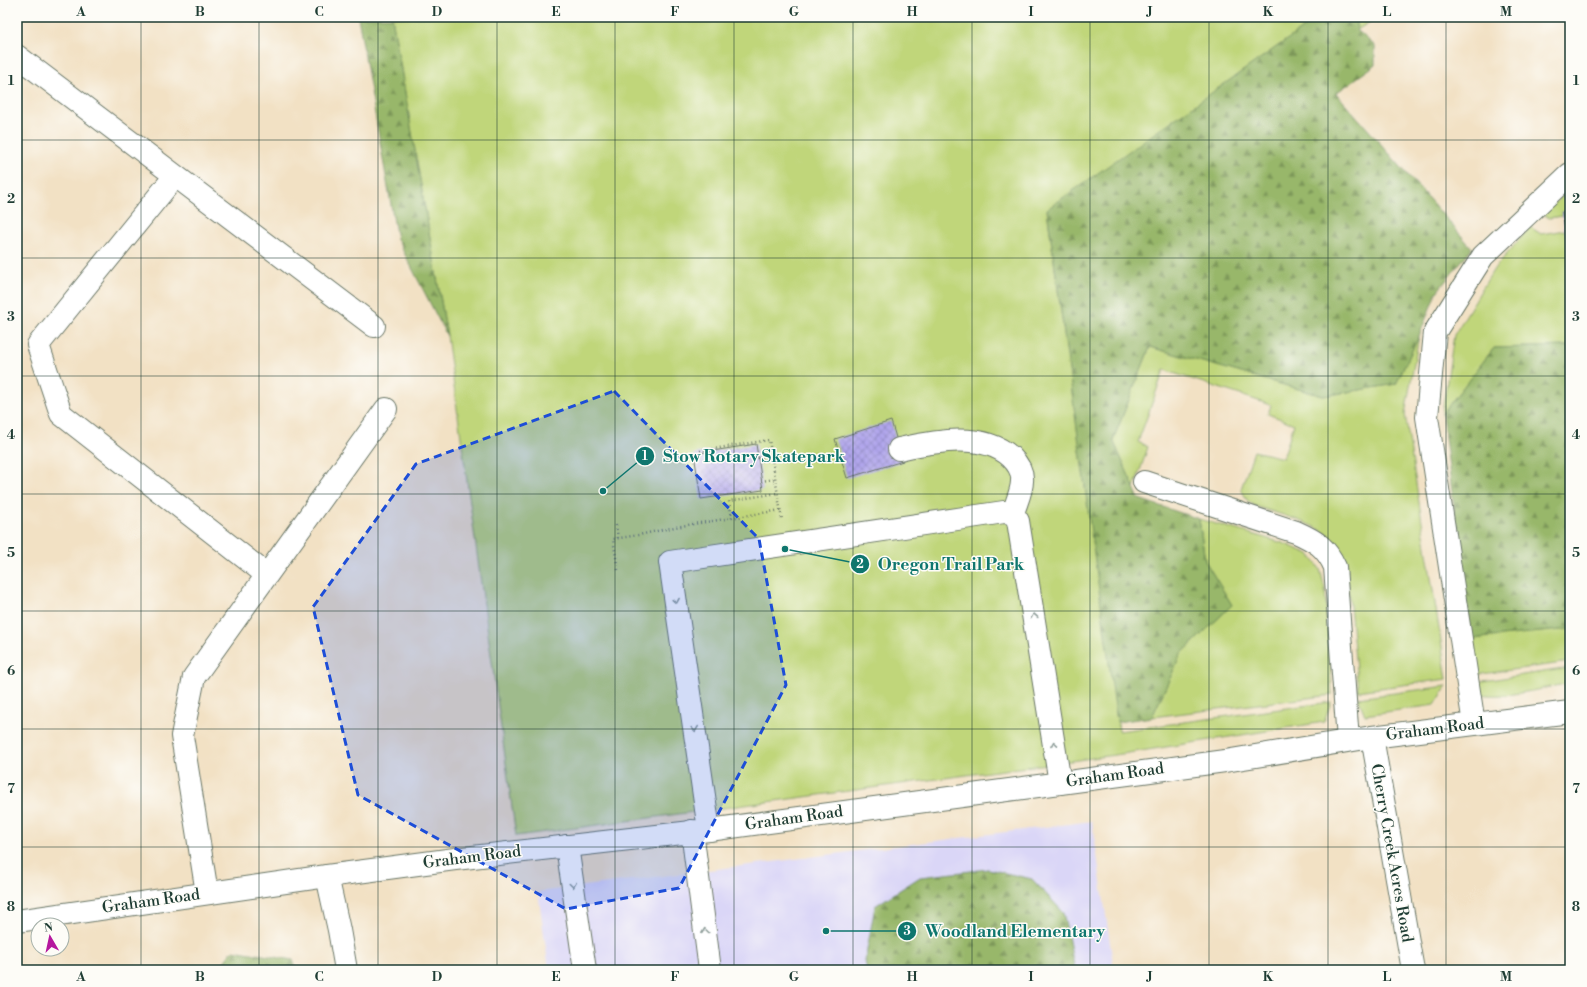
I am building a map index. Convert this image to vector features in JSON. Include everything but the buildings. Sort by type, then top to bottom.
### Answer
[{"type":"main road","points":[[17,56],[374,326]]},
{"type":"main road","points":[[1474,724],[1427,417],[1435,332],[1483,256],[1570,174]]},
{"type":"main road","points":[[175,176],[38,345],[61,414],[267,575]]},
{"type":"main road","points":[[207,893],[182,736],[194,677],[386,409]]},
{"type":"main road","points":[[899,449],[931,442],[954,441],[979,442],[994,446],[1016,461],[1021,471],[1022,481],[1013,513]]},
{"type":"main road","points":[[1144,482],[1296,532],[1323,546],[1335,567],[1348,740]]},
{"type":"main road","points":[[710,970],[701,830],[670,562],[1004,512],[1013,513],[1018,520],[1060,782]]},
{"type":"main road","name":"Graham Road","points":[[17,921],[327,876],[455,859],[701,830],[1225,761],[1348,740],[1570,712]]},
{"type":"main road","name":"Cherry Creek Acres Road","points":[[1372,737],[1413,970]]},
{"type":"main road","points":[[567,846],[585,970]]},
{"type":"main road","points":[[327,876],[346,970]]},
{"type":"path","points":[[700,451],[769,440],[786,545]]},
{"type":"path","points":[[758,459],[771,457]]},
{"type":"path","points":[[761,481],[775,479]]},
{"type":"path","points":[[732,518],[729,501],[778,493]]},
{"type":"path","points":[[618,570],[613,539],[781,510]]},
{"type":"path","points":[[616,525],[618,538]]},
{"type":"highlighted area","points":[[614,391],[759,539],[786,685],[679,888],[566,909],[358,795],[313,607],[416,464]]},
{"type":"shaded area","points":[[1092,821],[1114,970],[549,970],[538,892]]},
{"type":"green space","points":[[358,17],[392,17],[447,336],[397,239]]},
{"type":"green space","points":[[392,17],[1319,17],[1047,210],[1119,731],[1331,702],[1324,722],[1122,754],[516,836],[447,336]]},
{"type":"green space","points":[[1319,17],[1355,17],[1357,30],[1375,46],[1375,65],[1336,93],[1472,248],[1436,293],[1419,336],[1396,384],[1323,396],[1150,347],[1113,440],[1139,499],[1199,519],[1205,561],[1232,605],[1181,654],[1152,717],[1117,722],[1047,209]]},
{"type":"green space","points":[[1355,17],[1378,17],[1357,30]]},
{"type":"green space","points":[[1570,189],[1570,211],[1562,212],[1563,216],[1549,218],[1543,214]]},
{"type":"green space","points":[[1530,227],[1541,234],[1565,230],[1570,259],[1570,346],[1494,348],[1442,414],[1454,335],[1494,269]]},
{"type":"green space","points":[[1419,336],[1405,414],[1447,679],[1358,691],[1346,562],[1341,551],[1332,539],[1322,531],[1283,515],[1255,506],[1247,500],[1241,489],[1254,451],[1283,458],[1294,424],[1268,414],[1271,405],[1164,370],[1138,442],[1148,447],[1134,488],[1113,440],[1150,347],[1323,396],[1396,384]]},
{"type":"green space","points":[[1570,346],[1570,629],[1471,639],[1442,414],[1494,348]]},
{"type":"green space","points":[[1199,519],[1283,543],[1309,554],[1320,569],[1325,589],[1332,695],[1152,717],[1181,654],[1232,605],[1205,561]]},
{"type":"green space","points":[[1570,629],[1570,662],[1474,675],[1471,639]]},
{"type":"green space","points":[[1570,668],[1570,683],[1513,694],[1480,694],[1476,682]]},
{"type":"green space","points":[[1447,686],[1435,705],[1365,715],[1358,698]]},
{"type":"green space","points":[[988,869],[1032,879],[1063,912],[1075,970],[867,970],[865,961],[875,906],[920,877]]},
{"type":"green space","points":[[233,950],[293,960],[296,970],[221,970],[221,966]]},
{"type":"place","name":"Stow Rotary Skatepark","points":[[603,491]]},
{"type":"place","name":"Oregon Trail Park","points":[[785,549]]},
{"type":"place","name":"Woodland Elementary","points":[[826,931]]}]
